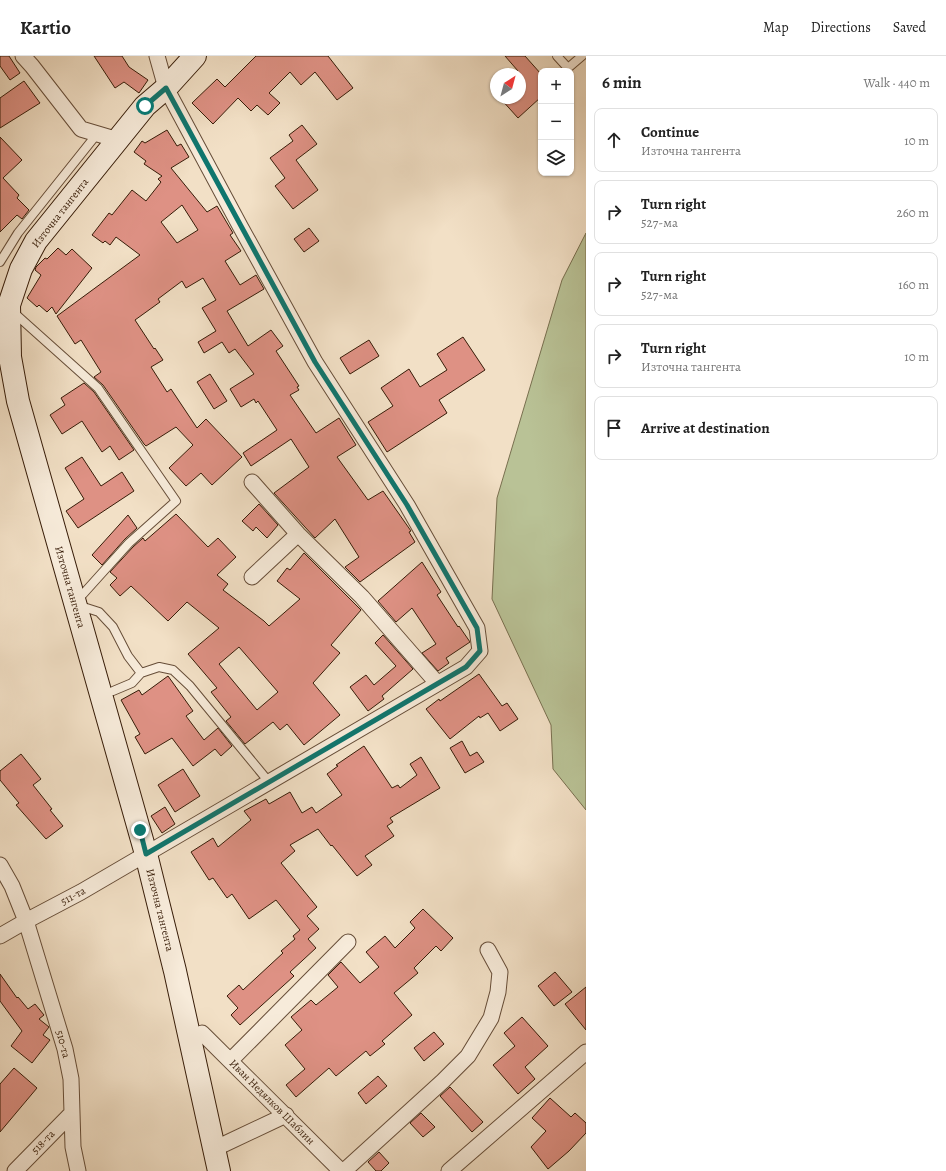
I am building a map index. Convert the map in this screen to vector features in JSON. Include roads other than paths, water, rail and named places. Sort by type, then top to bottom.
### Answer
[{"type":"street","points":[[23,56],[81,128],[118,140]]},
{"type":"street","name":"511-та","points":[[0,936],[81,892],[466,667],[480,651],[477,628],[407,505],[315,362],[236,219],[166,88],[157,56]]},
{"type":"street","name":"Източна тангента","points":[[195,56],[166,88],[145,106],[36,240],[21,269],[9,305],[4,306],[10,357],[18,402],[146,854],[175,971],[219,1171]]},
{"type":"street","points":[[252,482],[298,534],[362,597],[437,683]]},
{"type":"street","points":[[252,577],[298,534]]},
{"type":"street","name":"510-та","points":[[0,865],[12,886],[26,921],[65,1048],[71,1079],[73,1147],[78,1171]]},
{"type":"street","points":[[231,1060],[348,942]]},
{"type":"street","points":[[342,1171],[443,1081],[468,1056],[491,1018],[498,992],[500,972],[488,950]]},
{"type":"street","name":"Иван Недялков Шаблин","points":[[202,1033],[342,1171]]},
{"type":"street","points":[[449,1171],[565,1068],[586,1052]]},
{"type":"street","name":"518-та","points":[[15,1171],[71,1114]]},
{"type":"street","points":[[214,1149],[286,1115]]},
{"type":"lane","points":[[557,56],[568,68],[582,56]]},
{"type":"lane","points":[[0,262],[18,233],[97,134]]},
{"type":"lane","points":[[4,306],[98,388],[176,501],[129,543],[74,604],[99,612],[113,627],[128,656],[141,673]]},
{"type":"lane","points":[[113,691],[132,683],[141,673],[159,667],[172,670],[190,686],[269,782]]}]
